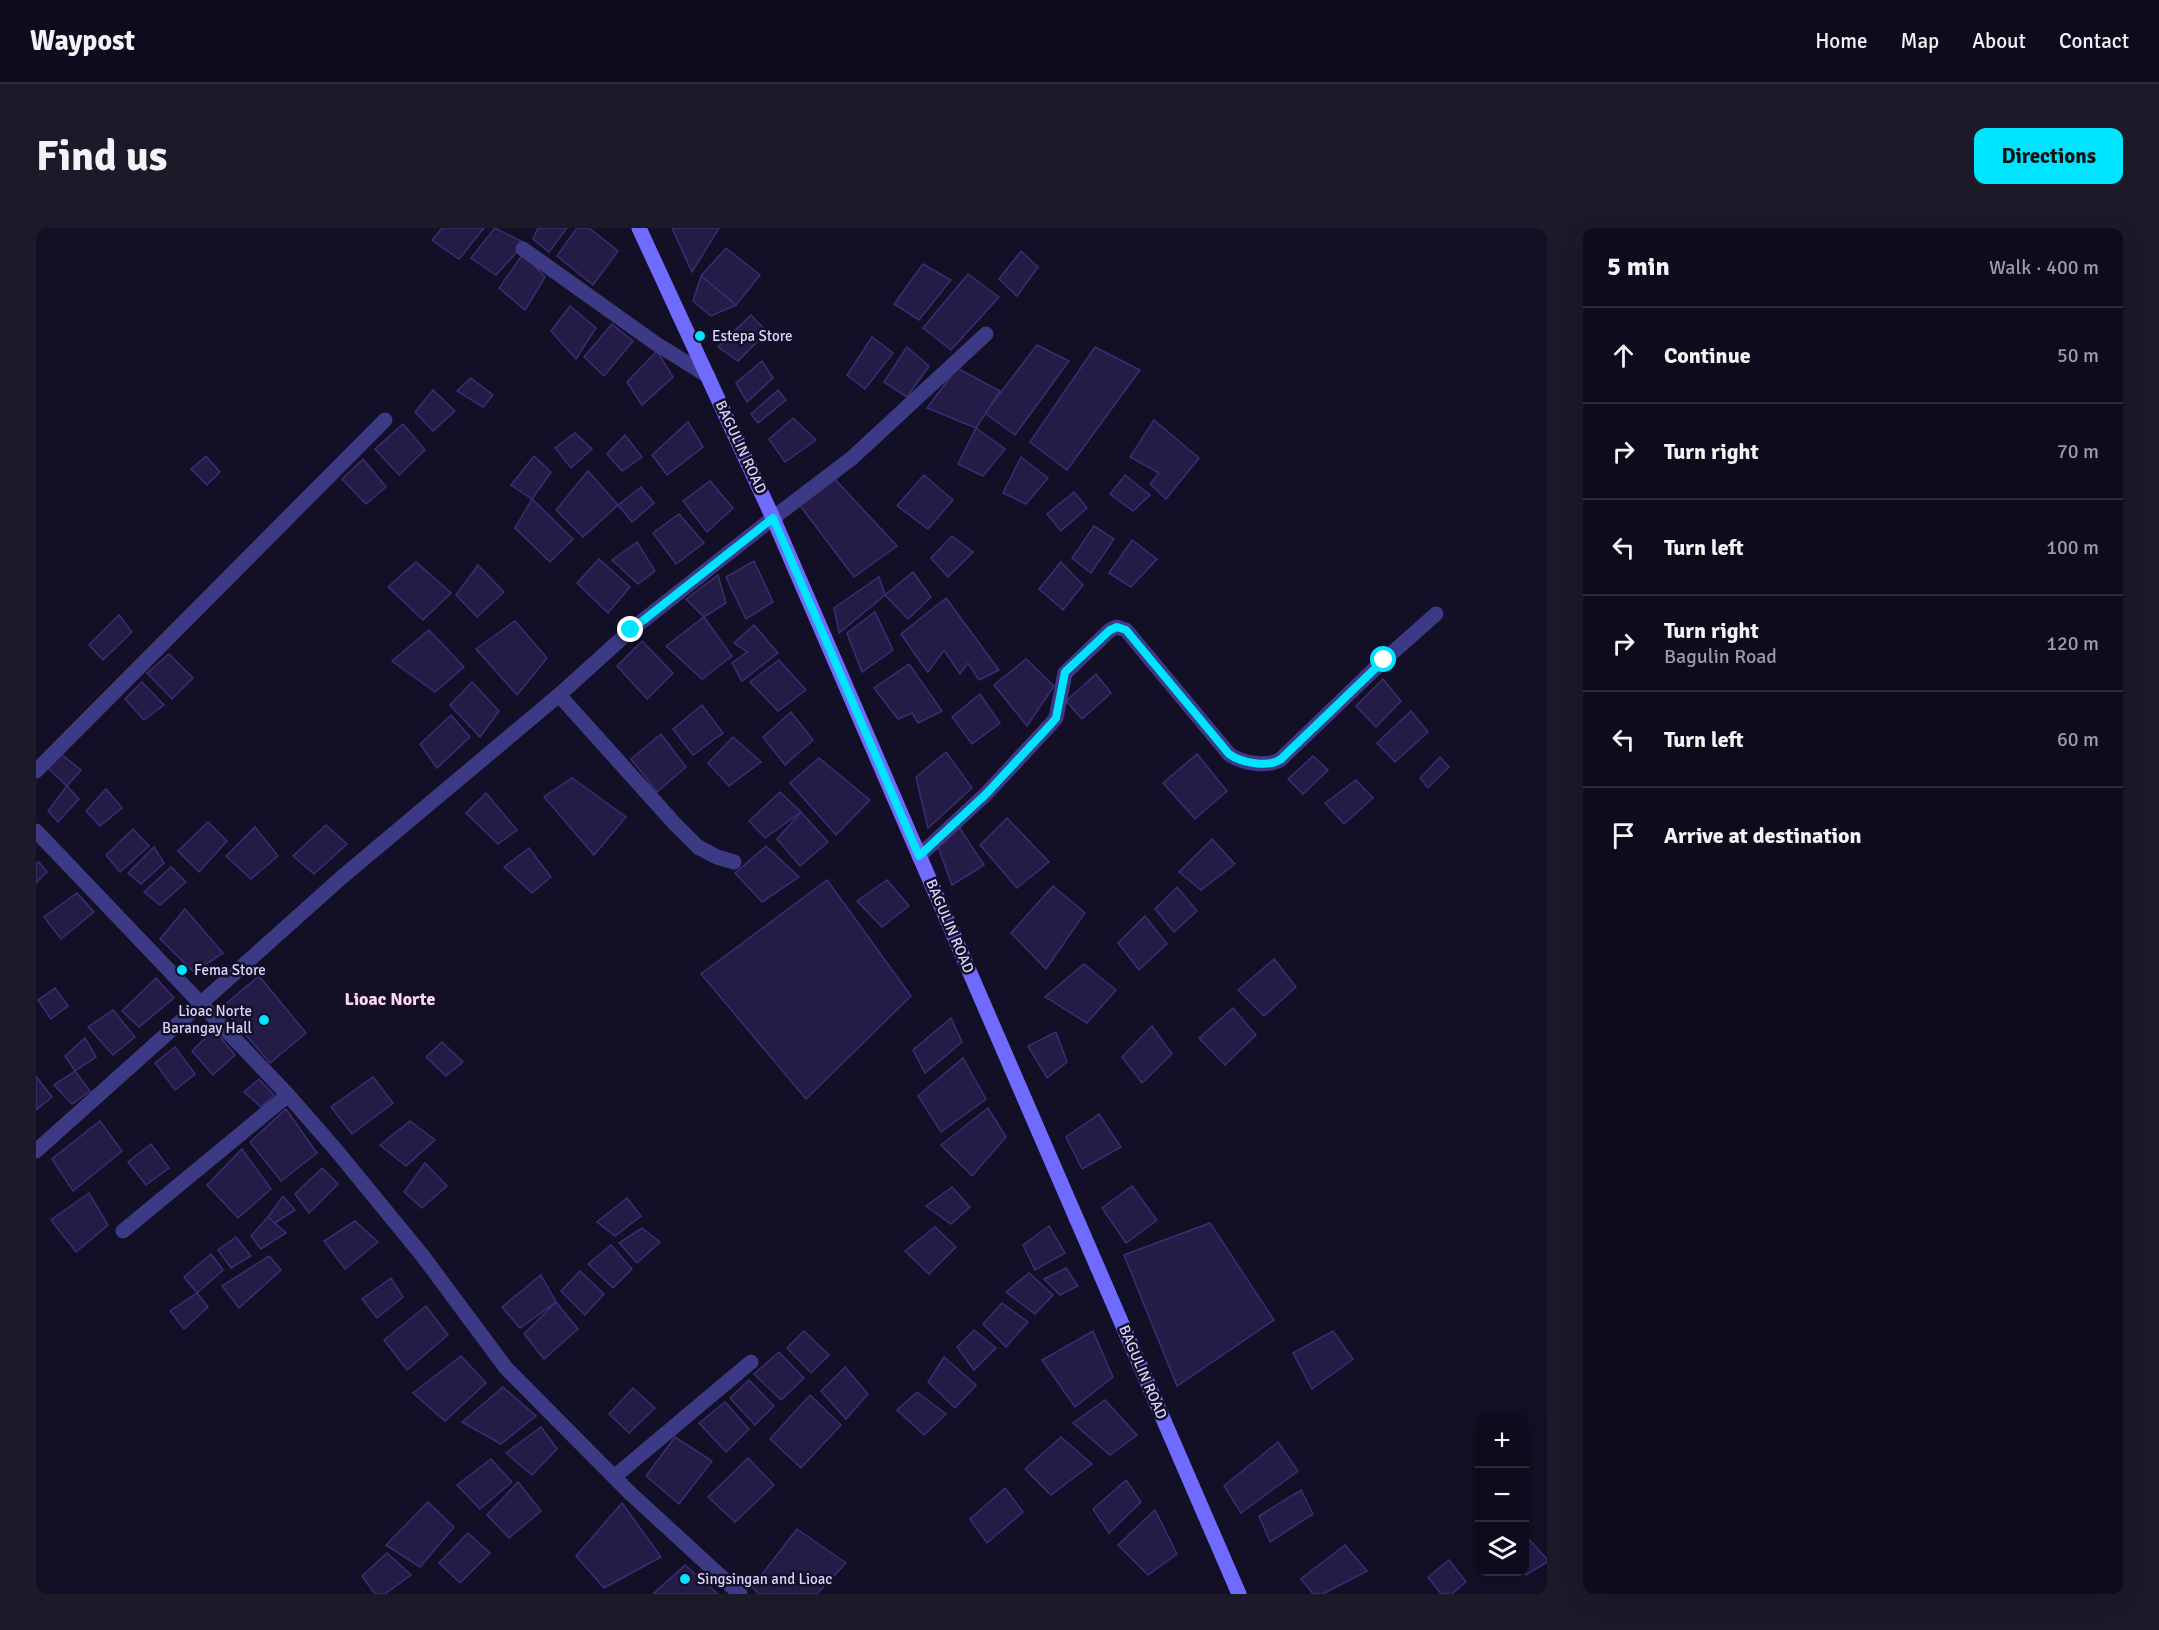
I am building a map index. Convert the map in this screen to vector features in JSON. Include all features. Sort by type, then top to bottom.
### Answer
[{"type":"main road","name":"BAGULIN ROAD","points":[[639,228],[773,518],[1239,1594]]},
{"type":"street","points":[[523,249],[655,344],[708,376]]},
{"type":"street","points":[[36,1151],[342,877],[559,695],[631,630],[852,458],[986,334]]},
{"type":"street","points":[[36,771],[385,420]]},
{"type":"street","points":[[919,856],[985,795],[1051,724],[1056,718],[1065,672],[1110,630],[1117,627],[1126,630],[1229,754],[1240,759],[1270,764],[1281,759],[1436,614]]},
{"type":"street","points":[[559,695],[674,824],[698,847],[717,857],[734,862]]},
{"type":"street","points":[[36,831],[288,1095],[422,1256],[506,1368],[614,1478],[740,1594]]},
{"type":"street","points":[[123,1231],[288,1095]]},
{"type":"street","points":[[614,1478],[751,1362]]},
{"type":"building","points":[[442,228],[484,228],[459,259],[432,240]]},
{"type":"building","points":[[495,228],[525,243],[496,275],[471,258]]},
{"type":"building","points":[[538,228],[567,228],[549,252],[533,239]]},
{"type":"building","points":[[577,228],[589,228],[618,251],[593,285],[557,256]]},
{"type":"building","points":[[672,228],[719,228],[692,272]]},
{"type":"building","points":[[726,248],[760,275],[736,305],[701,276]]},
{"type":"building","points":[[1021,251],[1038,267],[1017,296],[999,279]]},
{"type":"building","points":[[523,254],[545,277],[525,310],[499,288]]},
{"type":"building","points":[[923,264],[951,280],[919,320],[894,304]]},
{"type":"building","points":[[968,274],[999,297],[951,350],[923,328]]},
{"type":"building","points":[[701,276],[736,305],[711,316],[693,301]]},
{"type":"building","points":[[570,306],[596,328],[576,359],[551,331]]},
{"type":"building","points":[[751,315],[767,332],[738,361],[718,347]]},
{"type":"building","points":[[612,324],[633,341],[604,376],[584,357]]},
{"type":"building","points":[[872,337],[893,353],[865,389],[847,375]]},
{"type":"building","points":[[1037,345],[1069,361],[1015,435],[985,413]]},
{"type":"building","points":[[907,347],[929,366],[907,397],[884,382]]},
{"type":"building","points":[[1095,347],[1140,370],[1067,470],[1030,442]]},
{"type":"building","points":[[657,351],[673,377],[642,405],[627,382]]},
{"type":"building","points":[[762,361],[773,378],[747,402],[736,383]]},
{"type":"building","points":[[957,368],[1000,391],[976,428],[927,408]]},
{"type":"building","points":[[471,378],[493,395],[483,407],[457,391]]},
{"type":"building","points":[[433,390],[455,411],[433,431],[415,412]]},
{"type":"building","points":[[778,390],[786,400],[758,423],[751,414]]},
{"type":"building","points":[[793,418],[816,440],[785,462],[769,439]]},
{"type":"building","points":[[1154,420],[1199,458],[1166,499],[1150,484],[1159,473],[1130,457]]},
{"type":"building","points":[[688,422],[703,447],[667,475],[652,455]]},
{"type":"building","points":[[403,424],[425,450],[399,475],[375,449]]},
{"type":"building","points":[[976,428],[1005,449],[983,476],[958,464]]},
{"type":"building","points":[[575,433],[592,449],[571,468],[555,448]]},
{"type":"building","points":[[625,435],[642,457],[622,471],[607,454]]},
{"type":"building","points":[[206,456],[220,472],[207,485],[191,469]]},
{"type":"building","points":[[534,456],[551,472],[532,499],[511,485]]},
{"type":"building","points":[[1021,457],[1048,478],[1026,504],[1003,493]]},
{"type":"building","points":[[363,459],[386,487],[366,504],[342,479]]},
{"type":"building","points":[[588,471],[618,505],[583,537],[556,510]]},
{"type":"building","points":[[831,475],[897,546],[854,577],[798,503]]},
{"type":"building","points":[[924,475],[953,500],[928,529],[897,506]]},
{"type":"building","points":[[1125,475],[1150,495],[1133,511],[1110,494]]},
{"type":"building","points":[[710,481],[733,508],[707,532],[683,501]]},
{"type":"building","points":[[641,487],[654,503],[632,522],[618,505]]},
{"type":"building","points":[[1074,492],[1087,508],[1061,531],[1047,514]]},
{"type":"building","points":[[532,499],[573,539],[550,562],[515,528]]},
{"type":"building","points":[[679,514],[704,543],[676,564],[653,533]]},
{"type":"building","points":[[1094,526],[1114,539],[1091,573],[1072,558]]},
{"type":"building","points":[[952,536],[973,552],[948,577],[931,558]]},
{"type":"building","points":[[1132,540],[1157,559],[1131,587],[1109,573]]},
{"type":"building","points":[[637,542],[655,571],[638,584],[612,560]]},
{"type":"building","points":[[599,559],[630,587],[608,613],[577,583]]},
{"type":"building","points":[[754,561],[773,602],[746,619],[726,577]]},
{"type":"building","points":[[416,562],[451,593],[423,620],[388,587]]},
{"type":"building","points":[[1061,562],[1083,585],[1063,610],[1039,589]]},
{"type":"building","points":[[478,565],[504,592],[477,617],[456,595]]},
{"type":"building","points":[[913,572],[931,597],[908,619],[885,595]]},
{"type":"building","points":[[718,575],[726,603],[704,617],[686,599]]},
{"type":"building","points":[[879,577],[885,595],[839,633],[834,608]]},
{"type":"building","points":[[946,598],[999,670],[979,680],[968,663],[960,674],[944,650],[928,672],[921,663],[901,634]]},
{"type":"building","points":[[875,612],[893,650],[862,672],[847,633]]},
{"type":"building","points":[[119,615],[132,632],[103,660],[89,645]]},
{"type":"building","points":[[704,617],[732,656],[702,679],[666,646]]},
{"type":"building","points":[[515,621],[547,658],[517,695],[476,649]]},
{"type":"building","points":[[754,625],[778,653],[742,681],[732,663],[747,652],[734,643]]},
{"type":"building","points":[[429,630],[464,667],[435,692],[392,661]]},
{"type":"building","points":[[642,641],[673,673],[647,699],[617,666]]},
{"type":"building","points":[[169,654],[193,678],[172,699],[147,673]]},
{"type":"building","points":[[1026,659],[1054,686],[1027,726],[994,685]]},
{"type":"building","points":[[779,660],[806,690],[778,711],[750,682]]},
{"type":"building","points":[[909,664],[942,711],[918,723],[912,713],[898,719],[874,688]]},
{"type":"building","points":[[1096,674],[1111,693],[1082,719],[1066,701]]},
{"type":"building","points":[[1383,679],[1401,701],[1376,727],[1356,706]]},
{"type":"building","points":[[142,682],[164,705],[144,720],[125,699]]},
{"type":"building","points":[[472,682],[499,711],[480,737],[450,705]]},
{"type":"building","points":[[980,694],[1000,723],[972,744],[952,717]]},
{"type":"building","points":[[702,705],[723,733],[693,755],[673,729]]},
{"type":"building","points":[[1411,711],[1428,732],[1395,762],[1377,743]]},
{"type":"building","points":[[791,712],[813,740],[785,765],[763,737]]},
{"type":"building","points":[[451,715],[470,737],[437,768],[420,744]]},
{"type":"building","points":[[661,734],[686,767],[657,792],[631,759]]},
{"type":"building","points":[[733,737],[761,762],[729,786],[708,763]]},
{"type":"building","points":[[57,751],[81,770],[67,786],[48,768]]},
{"type":"building","points":[[946,752],[972,788],[928,828],[916,777]]},
{"type":"building","points":[[1197,754],[1227,791],[1195,819],[1163,783]]},
{"type":"building","points":[[1313,756],[1328,770],[1303,794],[1288,779]]},
{"type":"building","points":[[1440,757],[1449,767],[1428,788],[1420,778]]},
{"type":"building","points":[[819,758],[870,800],[836,835],[790,783]]},
{"type":"building","points":[[572,778],[626,817],[594,855],[544,797]]},
{"type":"building","points":[[1356,780],[1373,798],[1344,824],[1325,803]]},
{"type":"building","points":[[67,786],[79,799],[58,822],[48,811]]},
{"type":"building","points":[[106,789],[122,808],[100,826],[86,811]]},
{"type":"building","points":[[780,792],[801,812],[765,838],[749,821]]},
{"type":"building","points":[[486,793],[517,830],[498,844],[466,813]]},
{"type":"building","points":[[801,812],[828,842],[800,866],[777,839]]},
{"type":"building","points":[[1007,818],[1049,862],[1017,888],[980,845]]},
{"type":"building","points":[[208,822],[227,841],[199,872],[178,851]]},
{"type":"building","points":[[957,824],[984,865],[952,885],[936,841]]},
{"type":"building","points":[[326,825],[347,844],[314,874],[293,856]]},
{"type":"building","points":[[255,827],[278,856],[251,879],[226,856]]},
{"type":"building","points":[[133,829],[149,846],[120,872],[106,855]]},
{"type":"building","points":[[1212,839],[1235,864],[1201,890],[1179,872]]},
{"type":"building","points":[[766,846],[799,877],[762,902],[735,873]]},
{"type":"building","points":[[154,847],[164,863],[141,884],[128,873]]},
{"type":"building","points":[[529,848],[551,877],[532,893],[504,867]]},
{"type":"building","points":[[39,862],[47,872],[36,883],[36,864]]},
{"type":"building","points":[[171,867],[186,882],[160,905],[144,892]]},
{"type":"building","points":[[827,880],[911,996],[806,1099],[701,974]]},
{"type":"building","points":[[887,880],[909,906],[882,927],[857,901]]},
{"type":"building","points":[[1053,886],[1085,913],[1046,969],[1011,933]]},
{"type":"building","points":[[1177,887],[1197,911],[1174,932],[1155,909]]},
{"type":"building","points":[[77,893],[94,912],[61,939],[44,917]]},
{"type":"building","points":[[185,909],[223,953],[194,972],[160,939]]},
{"type":"building","points":[[1145,916],[1167,944],[1139,970],[1118,943]]},
{"type":"building","points":[[1274,959],[1296,987],[1264,1016],[1238,990]]},
{"type":"building","points":[[1084,964],[1116,990],[1087,1023],[1045,997]]},
{"type":"building","name":"Lioac Norte Barangay Hall","points":[[259,976],[306,1033],[270,1063],[222,1007]]},
{"type":"building","points":[[156,978],[174,998],[139,1027],[122,1011]]},
{"type":"building","points":[[55,988],[68,1006],[51,1019],[38,1000]]},
{"type":"building","points":[[1233,1008],[1256,1035],[1225,1065],[1199,1038]]},
{"type":"building","points":[[113,1010],[135,1037],[113,1055],[88,1027]]},
{"type":"building","points":[[951,1018],[962,1042],[925,1073],[913,1050]]},
{"type":"building","points":[[1152,1026],[1172,1054],[1142,1083],[1122,1057]]},
{"type":"building","points":[[214,1029],[235,1055],[213,1075],[192,1051]]},
{"type":"building","points":[[1056,1032],[1067,1062],[1047,1078],[1028,1046]]},
{"type":"building","points":[[85,1038],[96,1057],[75,1071],[65,1056]]},
{"type":"building","points":[[442,1042],[463,1062],[446,1076],[426,1057]]},
{"type":"building","points":[[175,1047],[195,1074],[175,1090],[155,1063]]},
{"type":"building","points":[[963,1058],[986,1099],[941,1132],[918,1096]]},
{"type":"building","points":[[75,1071],[90,1091],[72,1104],[54,1085]]},
{"type":"building","points":[[36,1076],[52,1097],[36,1110]]},
{"type":"building","points":[[373,1077],[393,1103],[352,1134],[331,1107]]},
{"type":"building","points":[[259,1079],[274,1095],[261,1107],[244,1092]]},
{"type":"building","points":[[988,1108],[1006,1137],[972,1176],[941,1145]]},
{"type":"building","points":[[286,1109],[317,1153],[281,1181],[250,1142]]},
{"type":"building","points":[[1099,1114],[1121,1147],[1082,1169],[1066,1137]]},
{"type":"building","points":[[100,1121],[122,1151],[73,1191],[52,1159]]},
{"type":"building","points":[[410,1121],[435,1140],[406,1166],[380,1145]]},
{"type":"building","points":[[151,1144],[169,1168],[146,1185],[128,1162]]},
{"type":"building","points":[[242,1149],[271,1189],[238,1218],[207,1185]]},
{"type":"building","points":[[425,1163],[447,1186],[422,1208],[404,1192]]},
{"type":"building","points":[[322,1168],[338,1184],[309,1213],[295,1194]]},
{"type":"building","points":[[1132,1186],[1157,1220],[1126,1243],[1102,1208]]},
{"type":"building","points":[[952,1187],[970,1207],[951,1224],[926,1206]]},
{"type":"building","points":[[89,1193],[108,1225],[76,1252],[51,1220]]},
{"type":"building","points":[[283,1196],[295,1210],[275,1223],[268,1217]]},
{"type":"building","points":[[627,1198],[641,1216],[615,1236],[597,1222]]},
{"type":"building","points":[[268,1217],[286,1233],[261,1249],[251,1236]]},
{"type":"building","points":[[355,1221],[378,1242],[345,1269],[324,1241]]},
{"type":"building","points":[[1210,1223],[1274,1320],[1177,1386],[1124,1255]]},
{"type":"building","points":[[1049,1226],[1065,1253],[1035,1270],[1023,1245]]},
{"type":"building","points":[[935,1227],[956,1247],[929,1274],[905,1251]]},
{"type":"building","points":[[642,1228],[660,1242],[637,1263],[619,1243]]},
{"type":"building","points":[[236,1237],[251,1256],[231,1268],[218,1250]]},
{"type":"building","points":[[611,1245],[632,1269],[613,1288],[588,1264]]},
{"type":"building","points":[[211,1254],[223,1270],[197,1293],[184,1277]]},
{"type":"building","points":[[269,1256],[281,1270],[239,1308],[222,1286]]},
{"type":"building","points":[[1066,1268],[1078,1286],[1060,1295],[1044,1279]]},
{"type":"building","points":[[580,1271],[604,1294],[585,1315],[561,1291]]},
{"type":"building","points":[[1029,1273],[1053,1295],[1035,1314],[1006,1292]]},
{"type":"building","points":[[541,1275],[556,1302],[520,1328],[502,1307]]},
{"type":"building","points":[[391,1278],[403,1297],[377,1318],[362,1299]]},
{"type":"building","points":[[197,1293],[208,1307],[184,1329],[170,1311]]},
{"type":"building","points":[[556,1302],[578,1329],[544,1359],[524,1334]]},
{"type":"building","points":[[1002,1303],[1028,1322],[1006,1347],[983,1324]]},
{"type":"building","points":[[426,1306],[448,1335],[407,1370],[384,1340]]},
{"type":"building","points":[[974,1330],[996,1348],[974,1370],[957,1347]]},
{"type":"building","points":[[804,1331],[829,1355],[811,1373],[787,1348]]},
{"type":"building","points":[[1093,1331],[1113,1377],[1075,1407],[1042,1360]]},
{"type":"building","points":[[1333,1331],[1353,1359],[1312,1389],[1293,1353]]},
{"type":"building","points":[[779,1352],[804,1378],[781,1400],[754,1374]]},
{"type":"building","points":[[461,1356],[486,1383],[445,1421],[413,1393]]},
{"type":"building","points":[[944,1357],[976,1385],[955,1408],[928,1382]]},
{"type":"building","points":[[845,1367],[868,1394],[846,1419],[821,1391]]},
{"type":"building","points":[[749,1380],[774,1406],[755,1425],[730,1398]]},
{"type":"building","points":[[503,1387],[536,1416],[501,1444],[462,1422]]},
{"type":"building","points":[[633,1388],[655,1408],[629,1433],[609,1414]]},
{"type":"building","points":[[917,1392],[946,1414],[924,1435],[897,1410]]},
{"type":"building","points":[[810,1395],[841,1425],[801,1468],[770,1439]]},
{"type":"building","points":[[1105,1400],[1137,1435],[1110,1455],[1073,1423]]},
{"type":"building","points":[[725,1402],[749,1429],[726,1452],[699,1423]]},
{"type":"building","points":[[541,1427],[557,1449],[532,1475],[506,1453]]},
{"type":"building","points":[[675,1437],[712,1461],[679,1504],[646,1476]]},
{"type":"building","points":[[1061,1437],[1092,1464],[1051,1495],[1025,1469]]},
{"type":"building","points":[[1278,1442],[1298,1471],[1241,1513],[1224,1486]]},
{"type":"building","points":[[748,1458],[774,1485],[735,1522],[708,1497]]},
{"type":"building","points":[[491,1459],[512,1482],[480,1509],[457,1485]]},
{"type":"building","points":[[1126,1480],[1141,1502],[1109,1533],[1093,1509]]},
{"type":"building","points":[[518,1482],[541,1511],[509,1538],[487,1515]]},
{"type":"building","points":[[1005,1488],[1023,1512],[987,1543],[970,1519]]},
{"type":"building","points":[[1301,1490],[1313,1514],[1270,1542],[1259,1516]]},
{"type":"building","points":[[428,1502],[454,1527],[420,1567],[386,1545]]},
{"type":"building","points":[[622,1503],[661,1557],[604,1588],[576,1556]]},
{"type":"building","points":[[1155,1510],[1177,1554],[1148,1575],[1118,1545]]},
{"type":"building","points":[[797,1529],[846,1563],[817,1594],[759,1594],[752,1587]]},
{"type":"building","points":[[468,1533],[490,1553],[460,1583],[439,1563]]},
{"type":"building","points":[[1529,1539],[1547,1559],[1547,1562],[1529,1573]]},
{"type":"building","points":[[1345,1545],[1367,1571],[1323,1594],[1313,1594],[1301,1579]]},
{"type":"building","points":[[387,1553],[411,1575],[385,1594],[375,1594],[362,1576]]},
{"type":"building","points":[[1449,1560],[1466,1582],[1452,1594],[1441,1594],[1428,1577]]},
{"type":"building","name":"Singsingan and Lioac","points":[[685,1565],[718,1594],[653,1594]]},
{"type":"place","name":"Estepa Store","points":[[700,336]]},
{"type":"place","name":"Fema Store","points":[[182,970]]},
{"type":"place","name":"Lioac Norte Barangay Hall","points":[[264,1020]]},
{"type":"place","name":"Singsingan and Lioac","points":[[685,1579]]},
{"type":"district","name":"Lioac Norte","points":[[390,999]]},
{"type":"route","points":[[631,630],[773,518],[919,856],[985,795],[1051,724],[1056,718],[1065,672],[1091,646],[1117,627],[1126,630],[1229,754],[1240,759],[1266,764],[1275,763],[1281,759],[1384,660]]}]
